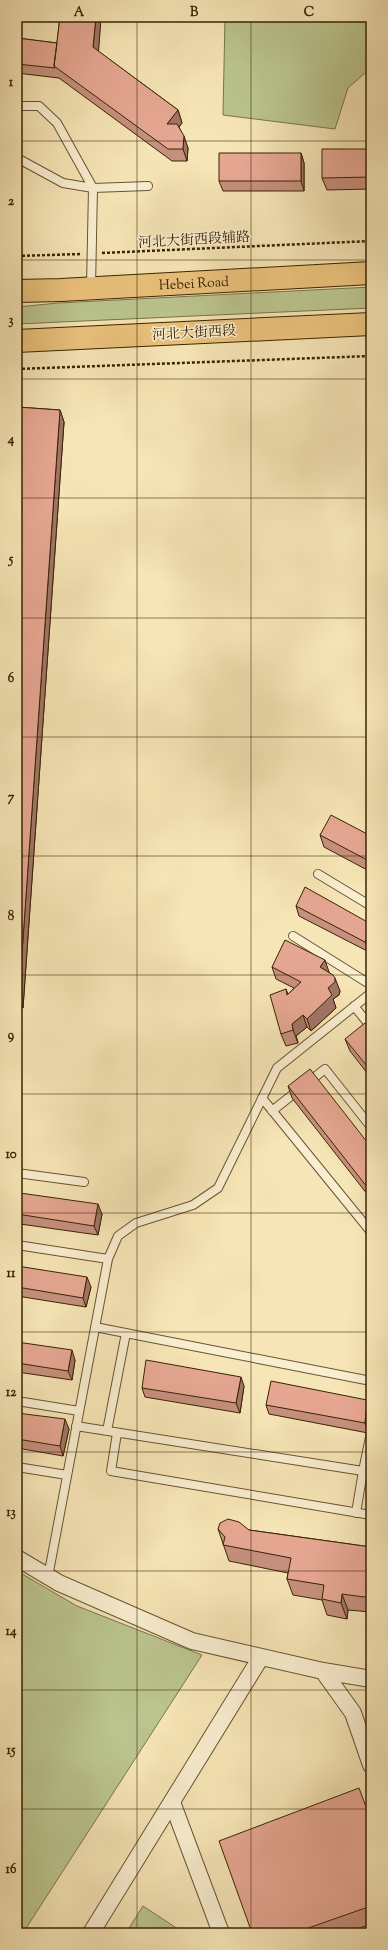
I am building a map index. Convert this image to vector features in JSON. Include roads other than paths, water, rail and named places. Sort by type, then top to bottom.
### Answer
[{"type":"highway","name":"Hebei Road","points":[[17,291],[91,289],[371,273]]},
{"type":"highway","name":"河北大街西段","points":[[17,341],[371,324]]},
{"type":"street","points":[[17,1558],[59,1583],[192,1641],[323,1671],[371,1679]]},
{"type":"street","points":[[91,1933],[262,1657]]},
{"type":"street","points":[[323,1671],[353,1714],[371,1765]]},
{"type":"street","points":[[172,1802],[221,1933]]},
{"type":"lane","points":[[17,106],[39,106],[57,123],[93,188],[91,289]]},
{"type":"lane","points":[[17,158],[62,183],[93,188],[148,186]]},
{"type":"lane","points":[[318,874],[371,906]]},
{"type":"lane","points":[[293,936],[371,985]]},
{"type":"lane","points":[[48,1577],[108,1259],[118,1236],[136,1223],[193,1205],[218,1188],[277,1068],[371,993]]},
{"type":"lane","points":[[354,1006],[371,1027]]},
{"type":"lane","points":[[272,1111],[326,1069],[371,1127]]},
{"type":"lane","points":[[262,1098],[371,1232]]},
{"type":"lane","points":[[17,1173],[84,1182]]},
{"type":"lane","points":[[17,1245],[108,1259]]},
{"type":"lane","points":[[95,1327],[371,1381]]},
{"type":"lane","points":[[107,1431],[126,1333]]},
{"type":"lane","points":[[17,1401],[79,1411]]},
{"type":"lane","points":[[76,1426],[363,1471]]},
{"type":"lane","points":[[356,1513],[371,1432]]},
{"type":"lane","points":[[116,1433],[111,1471],[371,1515]]},
{"type":"lane","points":[[17,1467],[67,1475]]}]
